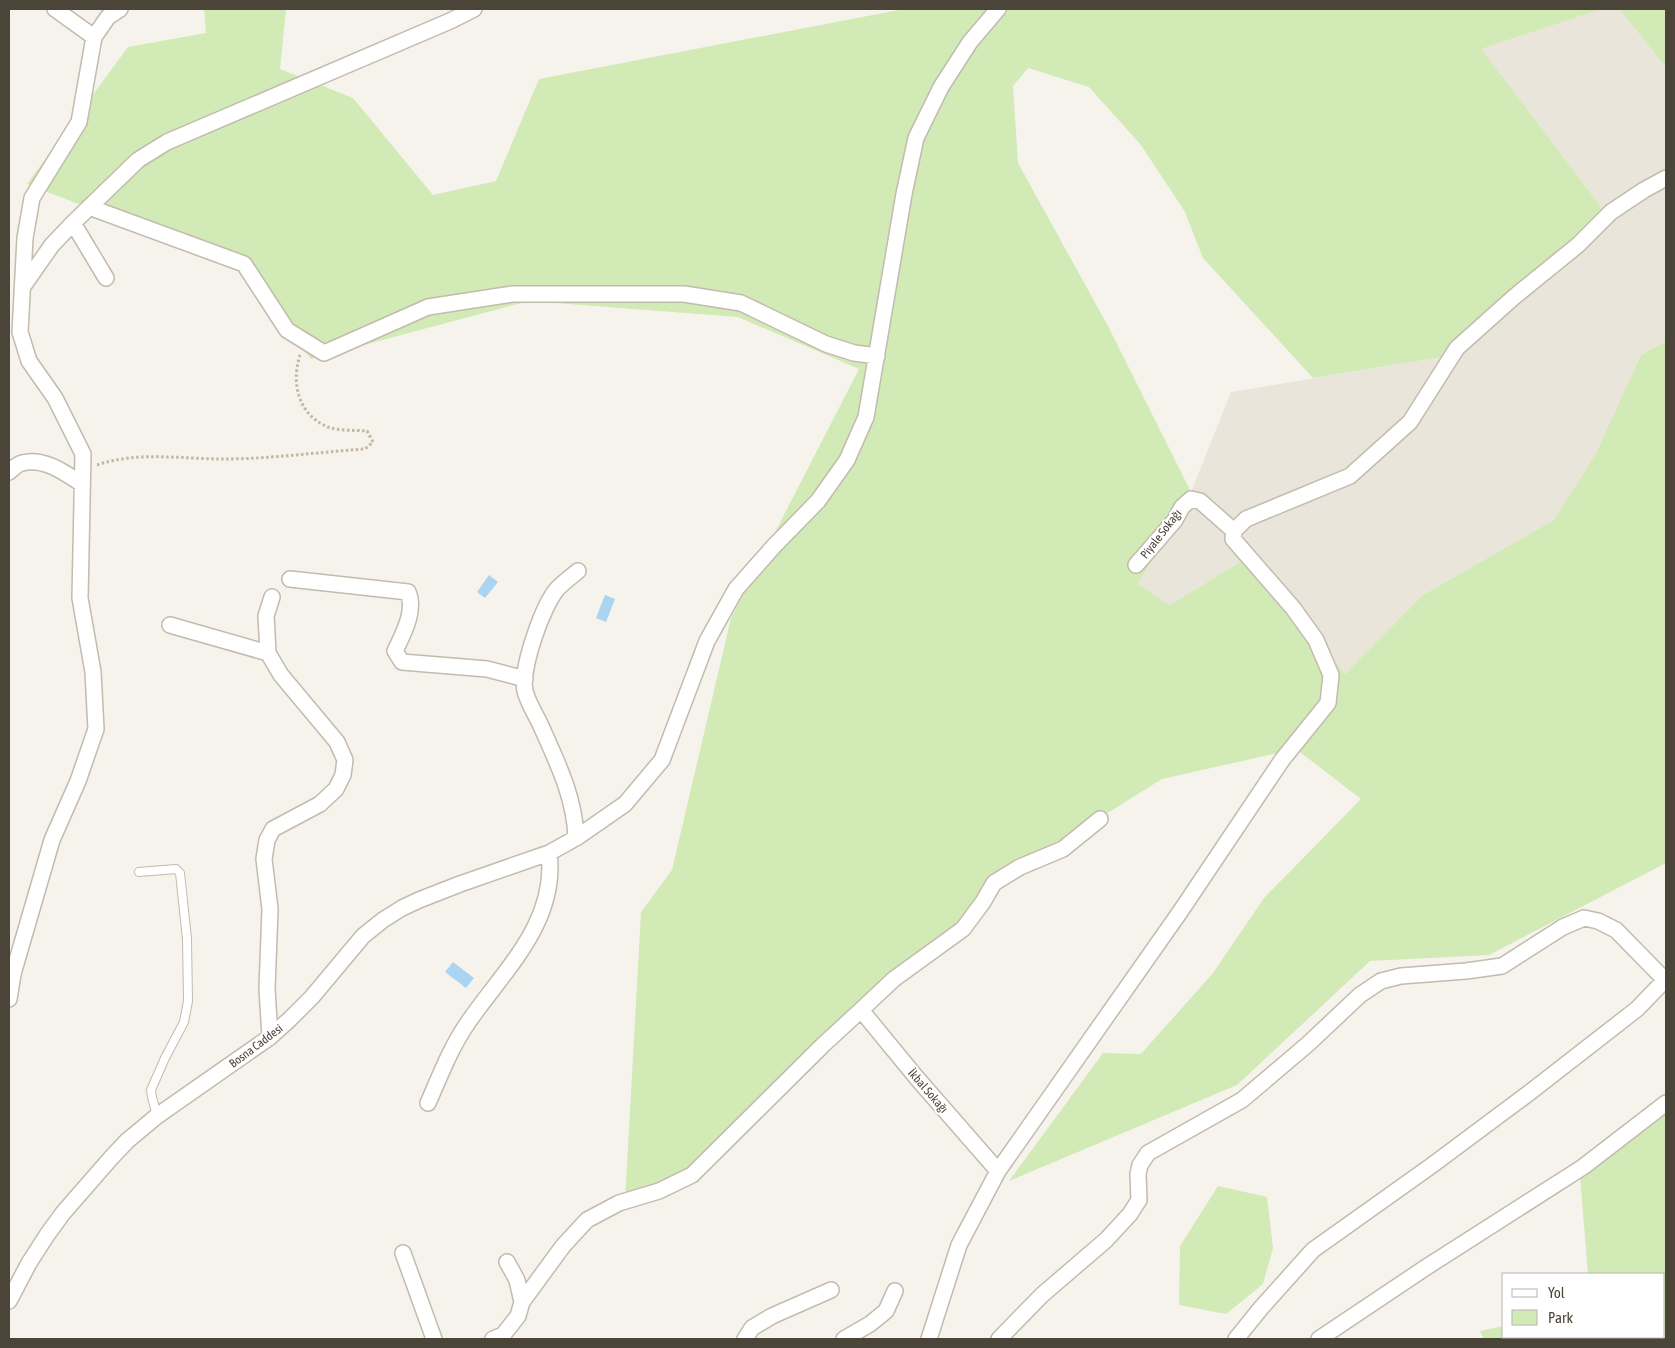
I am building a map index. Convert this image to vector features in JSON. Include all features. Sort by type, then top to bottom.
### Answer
[{"type":"street","points":[[55,9],[94,37]]},
{"type":"street","points":[[9,999],[13,974],[52,840],[78,781],[96,729],[93,672],[80,598],[83,454],[55,398],[29,361],[20,332],[25,238],[32,198],[79,122],[94,37],[108,17],[120,9]]},
{"type":"street","name":"Bosna Caddesi","points":[[9,1301],[29,1263],[63,1213],[111,1158],[157,1116],[270,1037],[312,997],[363,936],[402,908],[443,890],[549,853],[576,838],[625,804],[662,760],[707,642],[736,589],[818,500],[847,460],[866,417],[904,194],[916,138],[941,87],[970,42],[998,9]]},
{"type":"street","points":[[24,285],[52,245],[73,223],[138,160],[167,142],[450,21],[470,10]]},
{"type":"street","points":[[929,1339],[959,1245],[998,1171],[1180,912],[1282,760],[1328,703],[1331,675],[1316,640],[1293,608],[1233,539],[1234,531],[1246,519],[1350,476],[1410,422],[1457,348],[1514,297],[1578,245],[1612,212],[1644,190],[1666,178]]},
{"type":"street","points":[[89,207],[244,264],[287,330],[324,353],[428,307],[512,294],[684,294],[741,303],[826,344],[854,353],[877,356]]},
{"type":"street","points":[[73,223],[106,278]]},
{"type":"street","points":[[9,472],[20,463],[33,462],[55,466],[82,477]]},
{"type":"street","name":"Piyale Sokağı","points":[[1136,565],[1175,520],[1182,507],[1191,499],[1200,502],[1234,531]]},
{"type":"street","points":[[576,838],[576,823],[566,784],[525,691],[525,679],[536,630],[550,601],[558,588],[578,571]]},
{"type":"street","points":[[290,579],[408,592],[412,599],[407,625],[395,650],[402,662],[487,669],[525,679]]},
{"type":"street","points":[[270,1037],[267,989],[270,909],[264,859],[267,840],[273,829],[320,804],[336,789],[343,775],[345,760],[337,742],[280,675],[268,653],[266,616],[272,597]]},
{"type":"street","points":[[170,625],[268,653]]},
{"type":"street","points":[[493,1339],[504,1335],[518,1316],[522,1302],[563,1246],[587,1220],[619,1203],[659,1191],[692,1176],[809,1058],[894,979],[963,929],[994,883],[1020,867],[1063,849],[1100,819]]},
{"type":"street","points":[[428,1103],[453,1045],[530,937],[540,916],[548,890],[551,868],[549,853]]},
{"type":"street","points":[[999,1339],[1042,1295],[1106,1240],[1130,1214],[1139,1200],[1138,1174],[1140,1165],[1148,1153],[1242,1100],[1308,1044],[1360,995],[1381,981],[1401,976],[1502,966],[1564,927],[1584,918],[1598,920],[1616,930],[1666,981],[1636,1009],[1529,1093],[1313,1250],[1236,1339]]},
{"type":"street","name":"İkbal Sokağı","points":[[861,1010],[916,1077],[998,1171]]},
{"type":"street","points":[[1319,1339],[1425,1268],[1583,1168],[1666,1103]]},
{"type":"street","points":[[403,1253],[434,1339]]},
{"type":"street","points":[[508,1262],[517,1280],[522,1302]]},
{"type":"street","points":[[745,1339],[752,1328],[772,1316],[831,1290]]},
{"type":"street","points":[[844,1339],[870,1324],[886,1311],[895,1290]]},
{"type":"lane","points":[[139,872],[176,869],[180,873],[187,939],[188,1001],[184,1022],[165,1058],[152,1090],[157,1116]]},
{"type":"path","points":[[82,477],[113,460],[160,457],[234,458],[292,456],[365,449],[373,442],[367,431],[330,428],[316,422],[305,410],[296,386],[296,366],[300,352]]},
{"type":"shaded area","points":[[1602,9],[1619,9],[1666,67],[1666,341],[1641,355],[1596,453],[1554,520],[1423,595],[1345,674],[1250,556],[1170,605],[1138,584],[1191,492],[1231,392],[1455,355],[1602,208],[1480,49]]},
{"type":"green space","points":[[204,9],[286,9],[280,69],[353,98],[433,195],[496,181],[539,79],[904,9],[1602,9],[1481,49],[1602,208],[1455,355],[1313,378],[1203,258],[1185,212],[1141,145],[1089,87],[1028,68],[1013,86],[1018,163],[1109,328],[1191,492],[1138,584],[1170,605],[1250,556],[1345,674],[1423,595],[1554,520],[1596,453],[1641,355],[1666,341],[1666,863],[1489,955],[1370,961],[1237,1085],[1009,1181],[1103,1053],[1141,1054],[1213,973],[1264,898],[1361,799],[1296,749],[1162,779],[1011,873],[695,1168],[625,1201],[641,912],[672,870],[731,618],[859,369],[738,317],[529,301],[311,359],[235,265],[27,184],[128,47],[206,33]]},
{"type":"green space","points":[[1619,9],[1666,9],[1666,67]]},
{"type":"green space","points":[[1666,1103],[1666,1339],[1484,1339],[1480,1331],[1502,1326],[1502,1338],[1665,1338],[1665,1273],[1588,1273],[1580,1176]]},
{"type":"green space","points":[[1218,1186],[1267,1197],[1273,1248],[1263,1284],[1226,1314],[1179,1305],[1180,1246]]},
{"type":"water","points":[[489,575],[498,582],[485,598],[477,592]]},
{"type":"water","points":[[605,595],[615,599],[606,622],[596,618]]},
{"type":"water","points":[[453,962],[474,978],[466,988],[445,972]]}]
